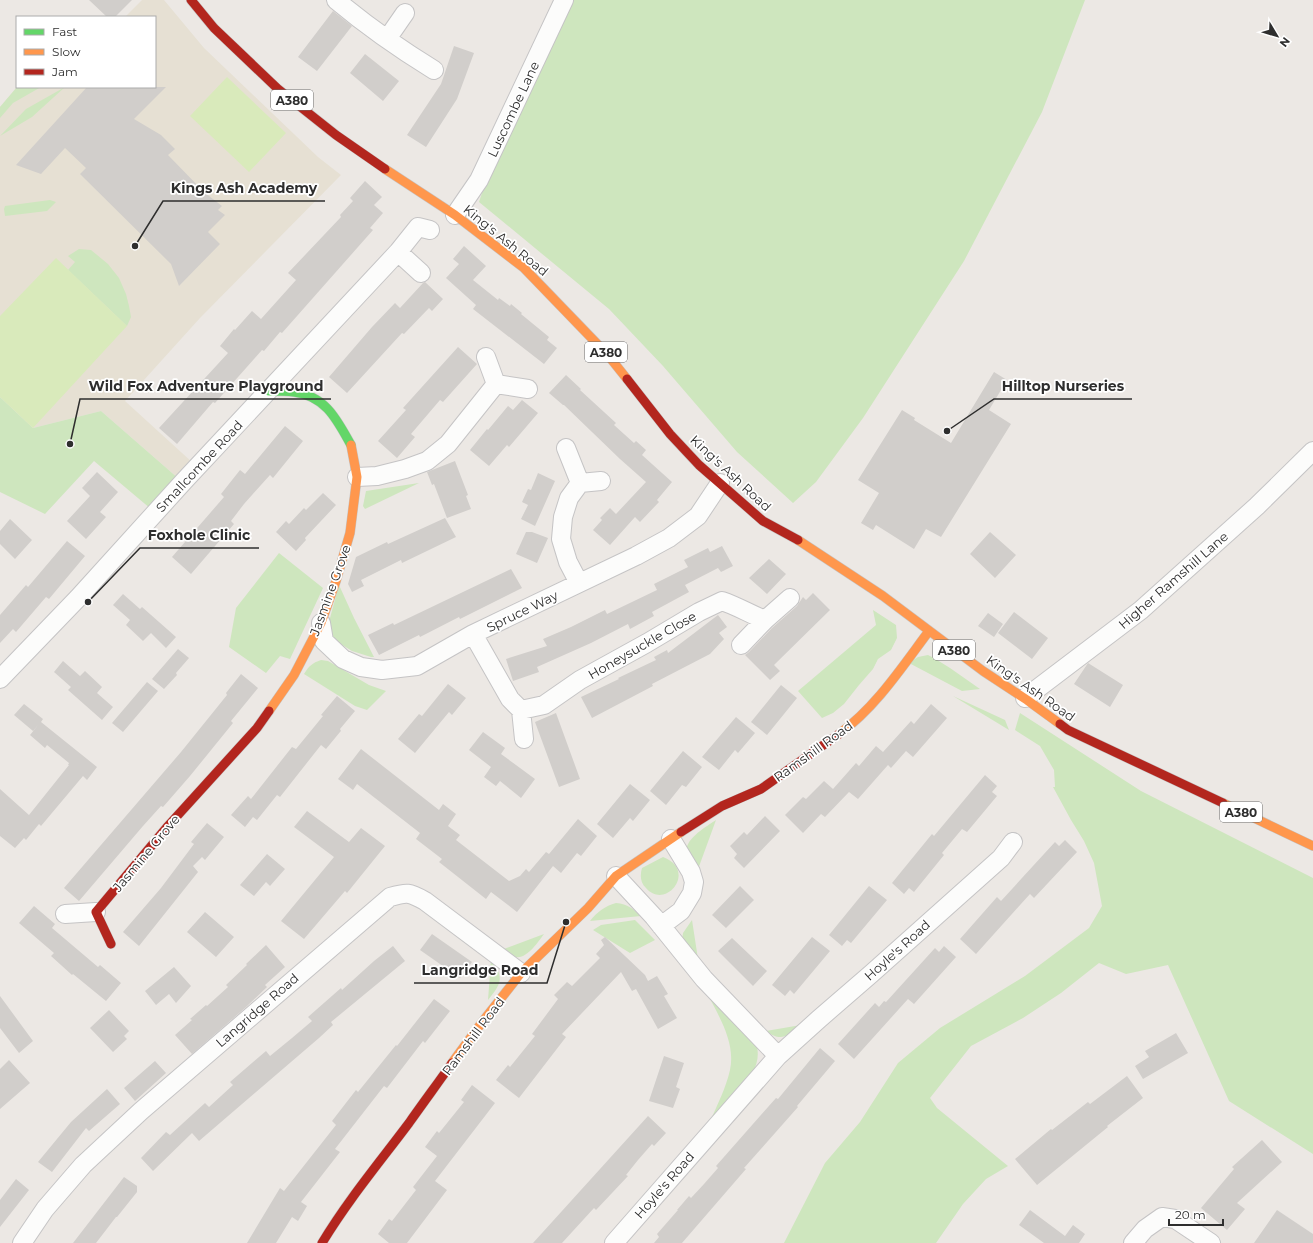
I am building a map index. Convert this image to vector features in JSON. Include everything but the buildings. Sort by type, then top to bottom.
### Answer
[{"type":"main road","name":"King's Ash Road","points":[[191,0],[214,28],[278,88],[336,135],[455,215],[524,268],[608,354],[670,434],[699,465],[763,521],[803,543],[883,596],[983,671],[1025,698],[1068,730],[1313,846]]},
{"type":"main road","name":"Jasmine Grove","points":[[96,912],[168,826],[257,728],[277,701],[294,675],[321,623],[336,581],[350,533],[357,477],[352,447],[336,416],[315,398],[295,392],[269,391]]},
{"type":"main road","name":"Ramshill Road","points":[[322,1243],[336,1220],[368,1176],[483,1021],[521,973],[588,908],[616,876],[722,806],[761,789],[841,733],[864,713],[883,692],[929,631]]},
{"type":"main road","points":[[96,912],[110,944]]},
{"type":"street","points":[[336,0],[360,20],[434,70]]},
{"type":"street","name":"Luscombe Lane","points":[[455,215],[480,180],[564,0]]},
{"type":"street","points":[[387,39],[405,13]]},
{"type":"street","name":"Smallcombe Road","points":[[0,679],[78,598],[184,481],[398,252],[418,227],[430,230]]},
{"type":"street","points":[[398,252],[421,273]]},
{"type":"street","points":[[486,357],[496,384]]},
{"type":"street","points":[[496,384],[528,389]]},
{"type":"street","points":[[357,477],[377,476],[405,469],[427,461],[448,444],[496,384]]},
{"type":"street","points":[[566,448],[580,482]]},
{"type":"street","name":"Higher Ramshill Lane","points":[[1025,698],[1141,610],[1258,506],[1313,452]]},
{"type":"street","points":[[580,482],[601,481]]},
{"type":"street","points":[[580,482],[570,498],[564,517],[560,539],[568,562],[580,583]]},
{"type":"street","name":"Spruce Way","points":[[321,623],[324,641],[343,659],[362,667],[382,670],[417,666],[473,634],[636,556],[669,538],[698,516],[720,484]]},
{"type":"street","points":[[741,645],[765,620],[790,598]]},
{"type":"street","name":"Honeysuckle Close","points":[[521,710],[544,705],[580,680],[699,612],[722,602],[736,606],[749,614],[765,620]]},
{"type":"street","points":[[473,634],[510,699],[521,710],[524,739]]},
{"type":"street","points":[[661,926],[681,911],[692,893],[694,882],[691,872],[671,839]]},
{"type":"street","name":"Hoyle's Road","points":[[614,1243],[778,1056],[1001,858],[1013,842]]},
{"type":"street","points":[[616,876],[661,926],[704,979],[778,1056]]},
{"type":"street","name":"Langridge Road","points":[[22,1243],[45,1210],[84,1165],[141,1110],[390,897],[412,893],[425,901],[521,973]]},
{"type":"street","points":[[66,914],[96,912]]},
{"type":"street","points":[[1133,1243],[1145,1229],[1162,1217],[1175,1219],[1211,1243]]},
{"type":"shaded area","points":[[142,0],[164,0],[204,48],[318,157],[341,175],[200,318],[125,401],[193,463],[179,479],[101,411],[33,428],[0,397],[0,107],[16,88],[156,88],[156,16],[126,16]]},
{"type":"green space","points":[[573,0],[1085,0],[1042,112],[964,261],[863,418],[816,482],[793,503],[737,452],[663,366],[609,309],[479,202],[485,184]]},
{"type":"green space","points":[[227,77],[286,133],[249,172],[190,116]]},
{"type":"green space","points":[[16,88],[39,88],[13,103],[0,118],[0,107]]},
{"type":"green space","points":[[64,88],[32,117],[0,136],[26,109]]},
{"type":"green space","points":[[50,200],[56,202],[47,211],[5,216],[5,206]]},
{"type":"green space","points":[[79,249],[91,250],[108,264],[119,278],[126,294],[131,317],[127,326],[68,270],[75,262],[68,256]]},
{"type":"green space","points":[[56,258],[127,326],[33,428],[0,397],[0,316]]},
{"type":"green space","points":[[0,397],[33,428],[101,411],[179,479],[151,509],[94,461],[45,514],[0,492]]},
{"type":"green space","points":[[419,483],[365,509],[363,506],[366,491]]},
{"type":"green space","points":[[279,553],[323,588],[290,659],[280,656],[266,673],[229,647],[236,608]]},
{"type":"green space","points":[[339,585],[374,657],[352,651],[331,638],[327,629]]},
{"type":"green space","points":[[873,610],[896,625],[897,638],[891,650],[878,659],[873,669],[844,704],[833,713],[822,718],[798,691],[876,625]]},
{"type":"green space","points":[[928,655],[980,689],[962,691],[909,663],[918,657]]},
{"type":"green space","points":[[321,660],[328,661],[369,685],[386,691],[367,710],[355,706],[304,674],[311,665]]},
{"type":"green space","points":[[953,696],[1005,720],[1009,730]]},
{"type":"green space","points":[[1020,713],[1141,791],[1313,878],[1313,1154],[1229,1101],[1168,965],[1126,974],[1099,963],[1061,993],[1023,1018],[971,1046],[930,1098],[937,1108],[1008,1166],[986,1179],[963,1204],[936,1243],[784,1243],[825,1163],[860,1122],[898,1063],[940,1028],[1025,976],[1089,928],[1102,906],[1094,863],[1084,841],[1053,787],[1055,787],[1054,770],[1040,746],[1015,730]]},
{"type":"green space","points":[[716,820],[697,872],[690,862],[686,849],[691,839],[696,834]]},
{"type":"green space","points":[[663,857],[673,863],[678,871],[678,879],[675,886],[669,892],[662,895],[654,894],[646,888],[643,883],[641,871],[642,868]]},
{"type":"green space","points":[[616,903],[633,909],[641,916],[590,921],[602,910]]},
{"type":"green space","points":[[635,920],[655,940],[630,953],[593,930],[601,925]]},
{"type":"green space","points":[[692,920],[698,959],[682,940],[683,933]]},
{"type":"green space","points":[[544,934],[528,953],[520,957],[508,955],[501,950]]},
{"type":"green space","points":[[491,960],[500,976],[500,981],[496,990],[488,1000]]},
{"type":"green space","points":[[706,991],[757,1046],[758,1053],[757,1063],[753,1073],[710,1122],[726,1083],[731,1060],[725,1029]]},
{"type":"green space","points":[[801,1025],[785,1036],[781,1037],[776,1037],[766,1031]]},
{"type":"traffic: fast","points":[[269,391],[294,392],[305,394],[314,398],[335,418],[351,445]]},
{"type":"traffic: slow","points":[[385,169],[455,215],[524,268],[607,354],[627,379]]},
{"type":"traffic: slow","points":[[269,711],[294,675],[321,623],[336,581],[350,533],[357,477],[351,445]]},
{"type":"traffic: slow","points":[[798,540],[883,596],[983,671],[1060,724]]},
{"type":"traffic: slow","points":[[839,734],[865,712],[877,699],[929,631]]},
{"type":"traffic: slow","points":[[1223,803],[1313,846]]},
{"type":"traffic: slow","points":[[452,1063],[521,973],[588,908],[616,876],[681,832]]},
{"type":"traffic: jam","points":[[191,0],[214,28],[278,89],[336,135],[385,169]]},
{"type":"traffic: jam","points":[[627,379],[670,434],[699,465],[763,521],[798,540]]},
{"type":"traffic: jam","points":[[111,944],[96,912],[168,826],[257,728],[269,711]]},
{"type":"traffic: jam","points":[[1060,724],[1068,730],[1223,803]]},
{"type":"traffic: jam","points":[[681,832],[722,806],[761,789],[839,734]]},
{"type":"traffic: jam","points":[[322,1243],[353,1197],[452,1063]]},
{"type":"place","name":"Kings Ash Academy","points":[[135,246]]},
{"type":"place","name":"Hilltop Nurseries","points":[[947,431]]},
{"type":"place","name":"Wild Fox Adventure Playground","points":[[70,444]]},
{"type":"place","name":"Foxhole Clinic","points":[[88,602]]},
{"type":"place","name":"Langridge Road","points":[[566,922]]}]
